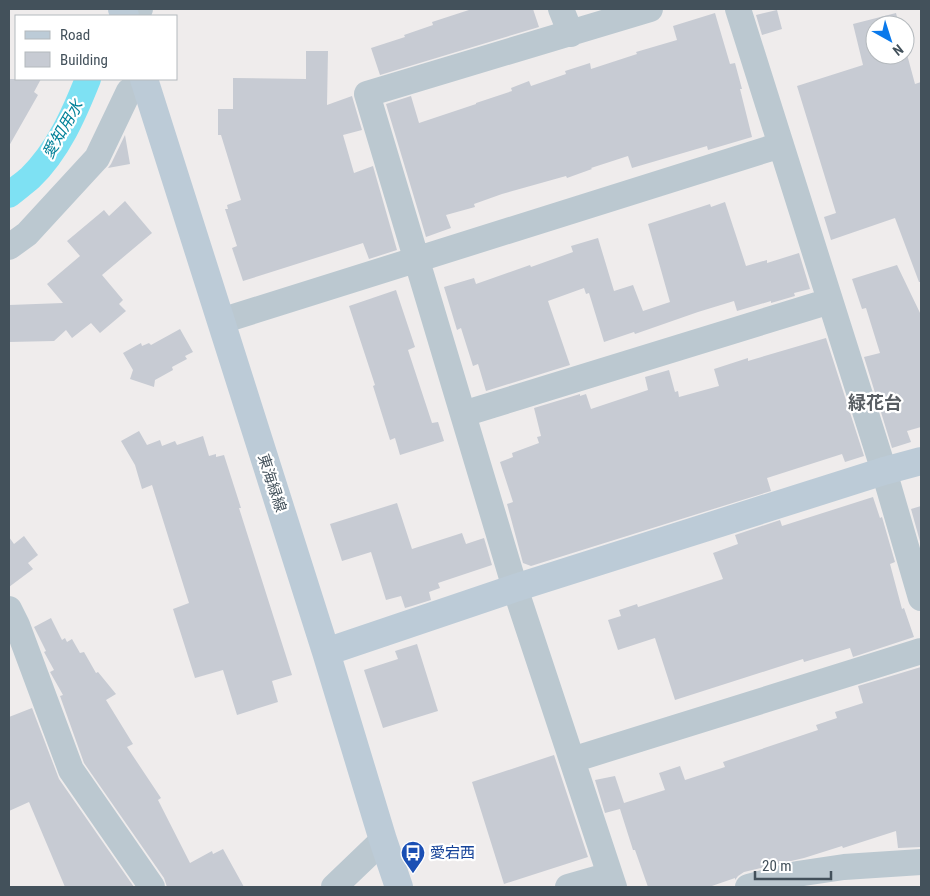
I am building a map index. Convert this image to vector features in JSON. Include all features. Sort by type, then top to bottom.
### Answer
[{"type":"main road","name":"東海緑線","points":[[145,80],[399,887]]},
{"type":"main road","points":[[326,652],[515,588],[884,471],[921,461]]},
{"type":"street","points":[[561,9],[571,34]]},
{"type":"street","points":[[568,887],[612,881],[515,588],[367,94],[650,9]]},
{"type":"street","points":[[738,9],[884,471],[921,598]]},
{"type":"street","points":[[9,247],[27,234],[97,158],[129,91],[145,80]]},
{"type":"street","points":[[221,320],[781,145]]},
{"type":"street","points":[[463,414],[830,301]]},
{"type":"street","points":[[9,609],[17,625],[71,770],[152,887]]},
{"type":"street","points":[[572,760],[921,651]]},
{"type":"street","points":[[334,887],[383,840]]},
{"type":"street","points":[[748,887],[797,874],[844,867],[921,862]]},
{"type":"building","points":[[472,9],[533,9],[539,27],[380,75],[371,48],[405,37],[404,35],[433,25],[432,22]]},
{"type":"building","points":[[777,10],[782,29],[762,35],[756,15]]},
{"type":"building","points":[[715,13],[730,64],[735,63],[752,137],[708,150],[707,146],[632,168],[628,156],[567,178],[566,176],[502,194],[474,204],[475,207],[446,215],[451,228],[426,237],[386,104],[411,96],[419,123],[512,91],[511,88],[529,81],[531,86],[566,74],[565,71],[590,63],[591,69],[637,54],[636,52],[677,40],[673,26]]},
{"type":"building","points":[[865,21],[865,65],[910,65],[915,84],[921,82],[921,282],[919,282],[895,218],[831,240],[824,217],[836,213],[797,86],[863,65],[853,24]]},
{"type":"building","points":[[306,51],[328,51],[327,105],[352,96],[362,130],[343,135],[354,173],[373,166],[397,250],[369,259],[363,243],[243,281],[232,248],[237,246],[225,209],[228,209],[227,205],[241,200],[221,135],[218,135],[218,109],[233,109],[233,78],[306,79]]},
{"type":"building","points":[[9,79],[40,80],[34,92],[38,95],[9,146]]},
{"type":"building","points":[[125,135],[130,164],[108,168],[111,164]]},
{"type":"building","points":[[125,201],[152,233],[102,275],[123,300],[119,304],[126,311],[100,333],[91,323],[72,338],[66,330],[54,341],[9,342],[9,305],[63,303],[47,284],[80,256],[67,241],[104,210],[109,216]]},
{"type":"building","points":[[725,202],[746,266],[767,260],[767,263],[799,253],[810,289],[794,293],[795,296],[737,311],[734,301],[635,334],[634,332],[604,342],[589,293],[586,294],[584,288],[548,301],[570,365],[486,391],[478,364],[473,366],[461,328],[457,330],[444,287],[474,278],[476,284],[530,265],[531,267],[573,252],[571,246],[598,238],[614,291],[633,285],[643,311],[670,302],[648,224],[710,204],[711,207]]},
{"type":"building","points":[[897,265],[921,315],[921,427],[907,431],[911,442],[892,448],[864,357],[880,353],[866,308],[862,309],[852,279]]},
{"type":"building","points":[[396,290],[415,347],[408,350],[432,423],[438,422],[444,441],[400,455],[395,438],[390,440],[373,386],[375,385],[349,306]]},
{"type":"building","points":[[180,329],[193,352],[185,356],[187,359],[172,367],[173,370],[155,380],[154,387],[130,379],[133,370],[123,353],[141,343],[142,346],[149,343],[151,345]]},
{"type":"building","points":[[826,338],[864,456],[845,462],[842,454],[767,478],[771,491],[531,566],[523,563],[507,504],[513,502],[500,462],[513,457],[512,453],[539,443],[537,437],[541,436],[534,408],[580,394],[580,396],[586,394],[591,409],[648,390],[645,377],[669,370],[675,392],[678,391],[679,397],[719,386],[714,369],[748,358],[748,361]]},
{"type":"building","points":[[139,431],[147,445],[160,440],[162,446],[175,441],[177,445],[203,436],[209,456],[216,454],[216,457],[224,455],[292,675],[272,681],[278,702],[237,715],[223,670],[195,678],[173,609],[189,603],[152,485],[142,489],[135,465],[121,441]]},
{"type":"building","points":[[873,497],[880,518],[882,517],[895,562],[890,564],[902,609],[904,608],[914,637],[853,657],[850,648],[804,662],[803,659],[675,700],[655,638],[618,650],[608,620],[621,616],[619,610],[637,604],[638,607],[723,579],[713,553],[738,544],[735,535],[780,520],[782,526]]},
{"type":"building","points":[[397,503],[412,549],[462,533],[466,544],[484,538],[492,565],[438,583],[440,588],[429,592],[431,600],[405,608],[401,596],[386,600],[371,552],[342,561],[330,524]]},
{"type":"building","points":[[921,506],[921,545],[911,509]]},
{"type":"building","points":[[24,536],[38,555],[28,563],[33,569],[9,587],[9,537],[14,544]]},
{"type":"building","points":[[51,618],[62,640],[65,638],[67,642],[72,639],[80,653],[84,652],[96,673],[98,672],[116,694],[106,700],[133,744],[127,747],[161,798],[158,800],[190,863],[212,851],[213,854],[223,849],[244,887],[167,887],[164,878],[84,763],[60,696],[63,695],[50,672],[54,670],[34,627]]},
{"type":"building","points":[[417,644],[438,711],[383,728],[364,670],[398,659],[395,651]]},
{"type":"building","points":[[921,667],[921,847],[898,848],[896,831],[843,848],[842,846],[804,858],[744,872],[735,880],[735,878],[709,887],[648,887],[635,850],[633,850],[620,809],[605,813],[595,780],[615,776],[624,803],[665,790],[659,773],[680,766],[685,780],[725,767],[723,762],[818,730],[816,725],[837,718],[835,712],[863,703],[858,686]]},
{"type":"building","points":[[32,708],[59,779],[134,887],[65,887],[29,802],[9,811],[9,717]]},
{"type":"building","points":[[554,755],[588,857],[504,884],[472,782]]},
{"type":"waterway","name":"愛知用水","points":[[9,195],[30,178],[49,156],[71,119],[88,80]]},
{"type":"place","name":"愛宕西","points":[[413,874]]},
{"type":"district","name":"緑花台","points":[[875,403]]}]
